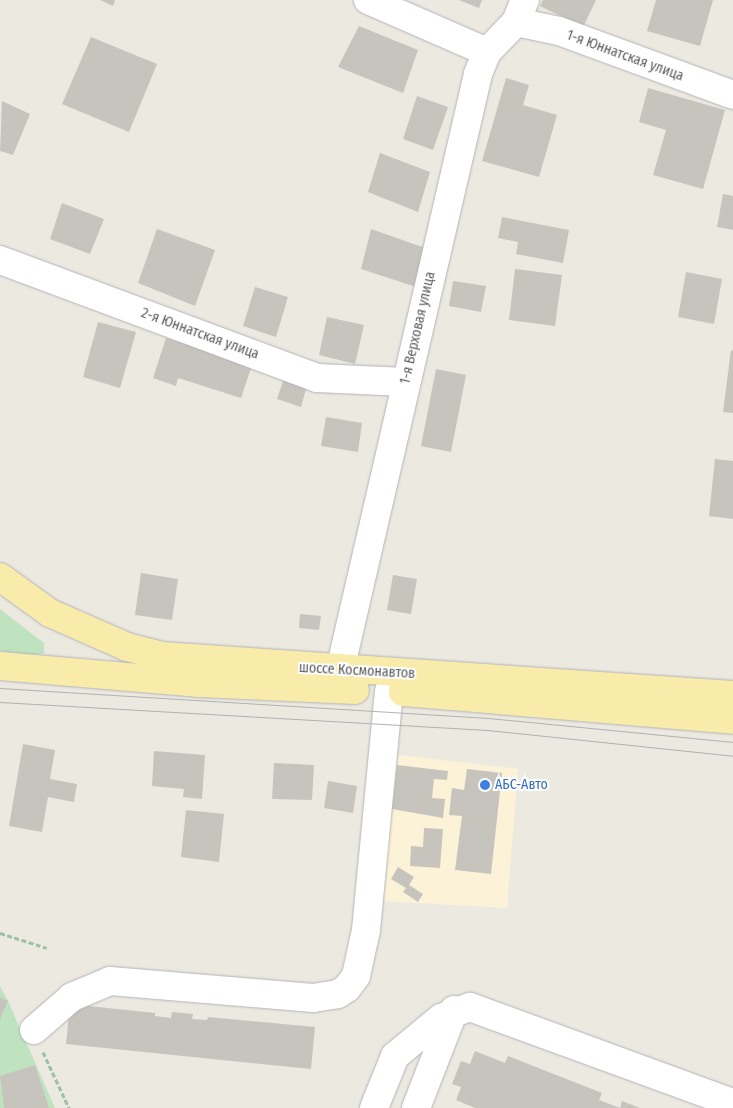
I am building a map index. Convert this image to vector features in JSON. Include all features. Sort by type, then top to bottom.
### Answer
[{"type":"main road","name":"шоссе Космонавтов","points":[[0,577],[57,616],[127,647],[162,656],[340,670],[602,684],[733,695]]},
{"type":"main road","name":"шоссе Космонавтов","points":[[0,666],[200,683],[389,691],[733,720]]},
{"type":"street","points":[[368,0],[487,52]]},
{"type":"street","name":"1-я Верховая улица","points":[[340,670],[478,74],[487,52],[520,11]]},
{"type":"street","name":"1-я Юннатская улица","points":[[520,11],[559,31],[733,95]]},
{"type":"street","name":"2-я Юннатская улица","points":[[0,260],[317,378],[406,382]]},
{"type":"street","points":[[34,1030],[72,997],[110,981],[313,998],[338,994],[347,988],[356,976],[366,930],[389,691]]},
{"type":"street","points":[[374,1108],[395,1056],[454,1010],[470,1007],[488,1011],[733,1103]]},
{"type":"street","points":[[416,1108],[454,1010]]},
{"type":"path","points":[[0,933],[47,948]]},
{"type":"path","points":[[34,1030],[69,1108]]},
{"type":"shaded area","points":[[392,754],[518,769],[507,908],[382,901]]},
{"type":"green space","points":[[0,609],[44,643],[44,653],[33,655],[0,651]]},
{"type":"green space","points":[[0,986],[8,1001],[55,1108],[0,1108]]},
{"type":"building","points":[[100,0],[115,0],[113,6]]},
{"type":"building","points":[[459,0],[482,0],[479,8]]},
{"type":"building","points":[[543,0],[596,0],[583,27],[540,6]]},
{"type":"building","points":[[656,0],[713,0],[700,46],[647,31]]},
{"type":"building","points":[[359,26],[418,50],[403,93],[338,67]]},
{"type":"building","points":[[91,37],[157,64],[129,132],[62,104]]},
{"type":"building","points":[[506,78],[529,85],[523,105],[557,115],[539,177],[482,161]]},
{"type":"building","points":[[648,88],[725,110],[703,189],[653,175],[666,130],[639,122]]},
{"type":"building","points":[[417,96],[448,107],[433,150],[403,139]]},
{"type":"building","points":[[2,101],[30,114],[13,155],[0,151]]},
{"type":"building","points":[[380,153],[430,172],[418,212],[368,192]]},
{"type":"building","points":[[723,194],[733,196],[733,230],[717,227]]},
{"type":"building","points":[[62,203],[104,219],[90,254],[50,239]]},
{"type":"building","points":[[502,217],[569,230],[563,263],[516,254],[518,242],[498,238]]},
{"type":"building","points":[[157,229],[215,250],[195,306],[138,283]]},
{"type":"building","points":[[371,229],[428,249],[416,287],[361,269]]},
{"type":"building","points":[[515,269],[562,275],[555,326],[509,320]]},
{"type":"building","points":[[686,272],[722,279],[714,324],[678,317]]},
{"type":"building","points":[[453,281],[486,286],[481,312],[449,306]]},
{"type":"building","points":[[255,287],[288,297],[276,337],[243,326]]},
{"type":"building","points":[[327,317],[364,325],[355,364],[319,355]]},
{"type":"building","points":[[98,322],[136,332],[120,388],[83,377]]},
{"type":"building","points":[[166,338],[252,365],[241,398],[178,378],[176,386],[153,378]]},
{"type":"building","points":[[731,350],[733,351],[733,413],[723,412]]},
{"type":"building","points":[[436,369],[466,375],[451,452],[421,446]]},
{"type":"building","points":[[285,375],[308,382],[301,407],[277,399]]},
{"type":"building","points":[[326,417],[362,423],[358,452],[321,446]]},
{"type":"building","points":[[715,459],[733,461],[733,519],[709,516]]},
{"type":"building","points":[[141,573],[178,579],[172,620],[135,615]]},
{"type":"building","points":[[393,575],[417,579],[411,614],[387,610]]},
{"type":"building","points":[[300,614],[321,616],[319,630],[299,628]]},
{"type":"building","points":[[23,744],[55,750],[50,779],[77,784],[74,802],[48,797],[42,832],[9,826]]},
{"type":"building","points":[[154,751],[205,755],[202,799],[183,797],[184,789],[152,786]]},
{"type":"building","points":[[274,763],[314,765],[312,800],[272,799]]},
{"type":"building","points":[[397,765],[448,771],[447,780],[434,779],[432,798],[445,799],[443,818],[392,809]]},
{"type":"building","points":[[467,769],[502,773],[491,874],[455,870],[462,816],[449,815],[452,788],[464,790]]},
{"type":"building","points":[[328,781],[357,786],[353,813],[324,808]]},
{"type":"building","points":[[186,810],[224,814],[219,862],[181,857]]},
{"type":"building","points":[[424,828],[443,829],[440,868],[410,866],[411,846],[423,847]]},
{"type":"building","points":[[398,867],[414,877],[409,885],[423,894],[418,902],[403,892],[406,888],[391,879]]},
{"type":"building","points":[[0,997],[8,1001],[0,1019]]},
{"type":"building","points":[[70,1004],[155,1013],[155,1016],[171,1018],[172,1012],[193,1014],[192,1019],[207,1020],[208,1017],[315,1027],[311,1069],[66,1044]]},
{"type":"building","points":[[475,1051],[505,1063],[508,1056],[602,1093],[599,1100],[620,1108],[475,1108],[456,1100],[461,1087],[452,1084],[461,1061],[470,1064]]},
{"type":"building","points":[[35,1065],[49,1108],[4,1108],[0,1076]]},
{"type":"building","points":[[622,1101],[640,1108],[620,1108]]},
{"type":"tram line","points":[[0,688],[488,718],[733,742]]},
{"type":"tram line","points":[[0,702],[487,730],[733,756]]},
{"type":"place","name":"АБС-Авто","points":[[485,785]]}]
